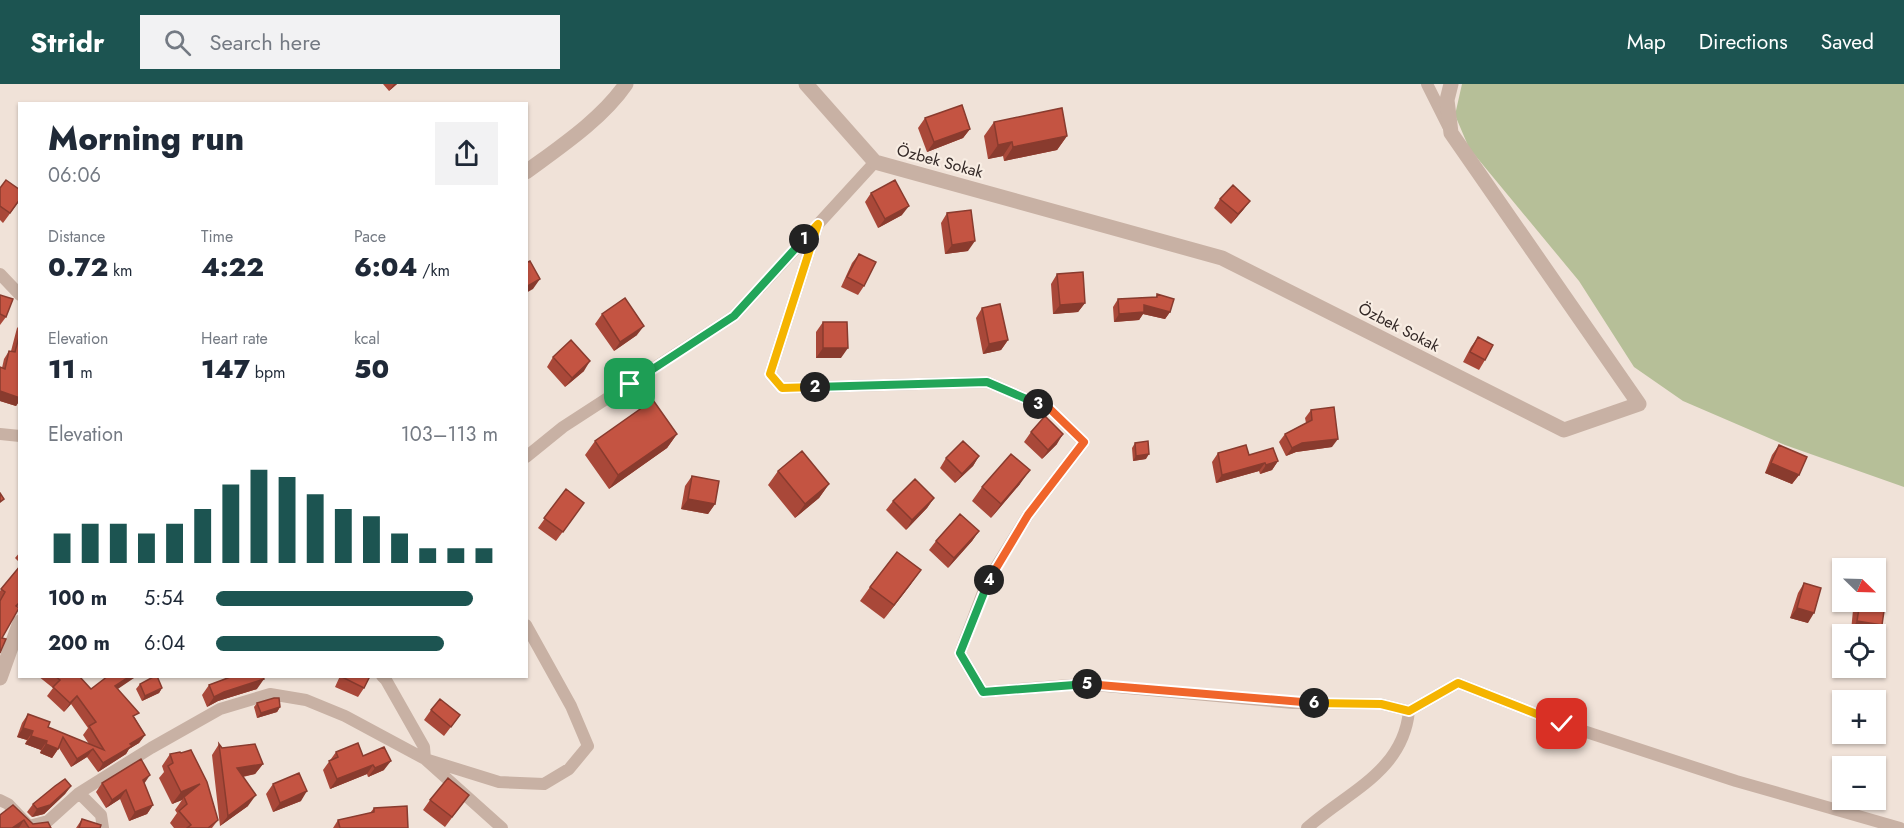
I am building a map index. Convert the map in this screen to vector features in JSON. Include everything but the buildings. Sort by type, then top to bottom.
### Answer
[{"type":"street","points":[[528,170],[574,136],[619,95],[626,84]]},
{"type":"street","name":"Özbek Sokak","points":[[806,84],[875,162],[1222,258],[1564,430],[1639,404],[1451,133],[1447,100],[1450,84]]},
{"type":"street","points":[[1427,84],[1451,133]]},
{"type":"street","points":[[528,455],[563,427],[734,316],[875,162]]},
{"type":"street","points":[[818,224],[770,374],[782,388],[987,382],[1050,409],[1084,442],[1028,515],[987,582],[960,653],[983,692],[1083,684],[1293,703],[1381,704],[1409,711],[1458,683],[1562,724],[1736,781],[1900,828]]},
{"type":"street","points":[[0,274],[18,293]]},
{"type":"street","points":[[0,434],[18,435]]},
{"type":"street","points":[[0,678],[18,628]]},
{"type":"street","points":[[0,800],[8,804],[29,826],[48,821],[79,793],[220,709],[270,694],[306,700],[345,716],[425,759],[499,782],[544,784],[569,770],[588,746],[571,706],[528,629]]},
{"type":"street","points":[[384,678],[424,747],[425,759],[502,828]]},
{"type":"street","points":[[1307,828],[1387,765],[1407,729],[1409,711]]},
{"type":"street","points":[[79,793],[101,816],[103,828]]},
{"type":"green space","points":[[1462,84],[1904,84],[1904,487],[1785,445],[1683,401],[1634,367],[1579,281],[1469,148],[1455,115]]},
{"type":"route","points":[[630,384],[734,316],[818,224],[770,374],[782,388],[987,382],[1050,409],[1084,442],[1028,515],[987,582],[960,653],[983,692],[1083,684],[1293,703],[1381,704],[1409,711],[1458,683],[1562,724]]}]
